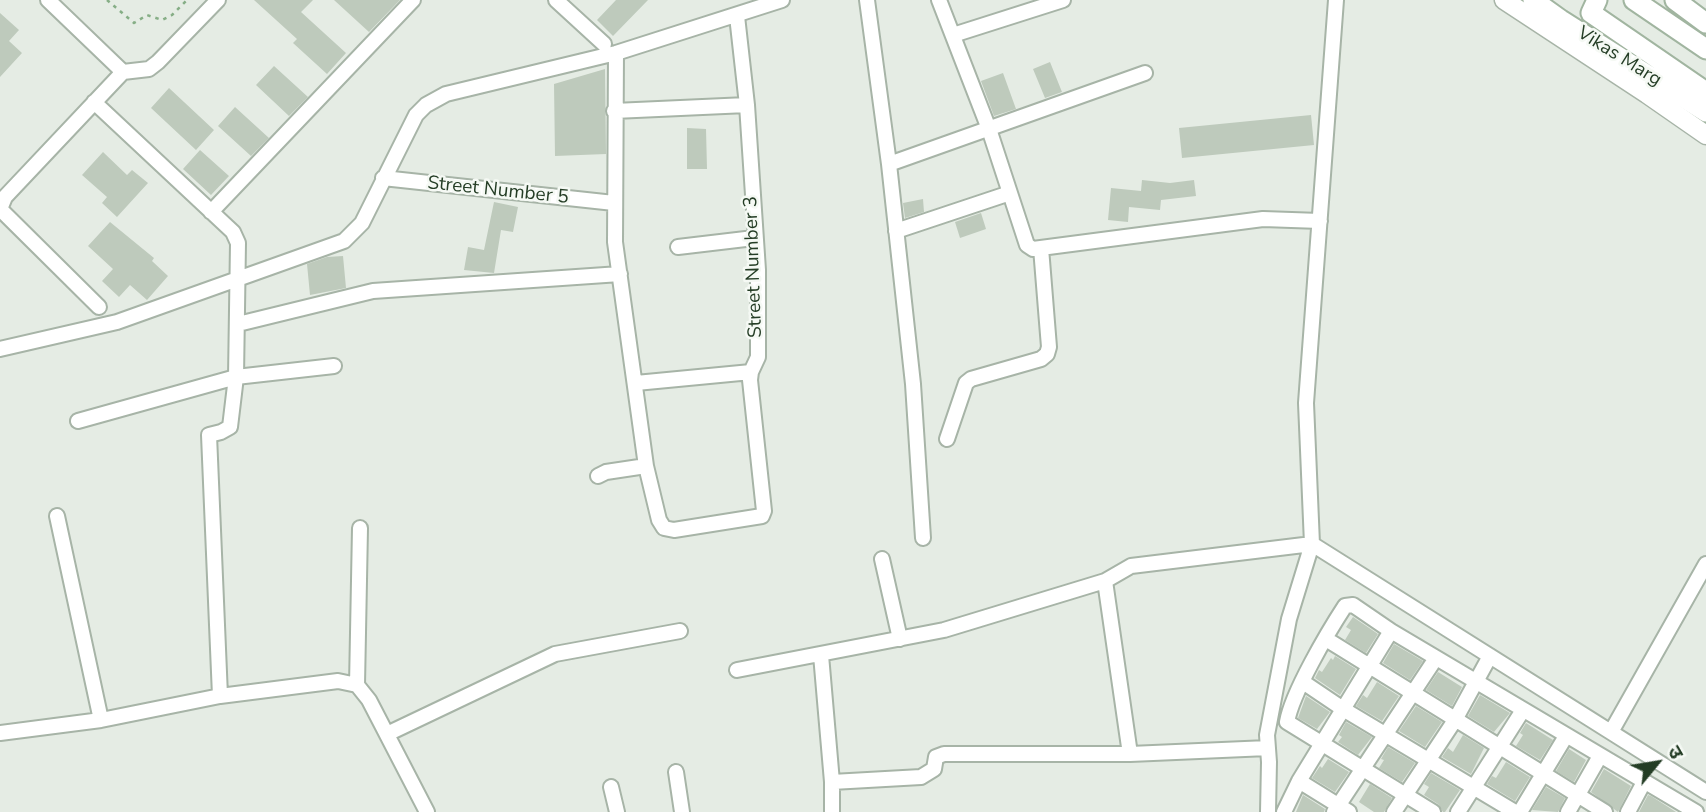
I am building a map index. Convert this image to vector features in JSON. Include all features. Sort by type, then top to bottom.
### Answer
[{"type":"main road","name":"Vikas Marg","points":[[1533,0],[1706,112]]},
{"type":"main road","points":[[1597,0],[1591,13],[1706,92]]},
{"type":"main road","points":[[1634,0],[1706,49]]},
{"type":"main road","points":[[1675,0],[1706,23]]},
{"type":"street","points":[[48,0],[122,72]]},
{"type":"street","points":[[99,307],[0,209],[5,197],[122,72],[149,69],[218,0]]},
{"type":"street","points":[[211,212],[413,0]]},
{"type":"street","points":[[556,0],[610,48],[614,111],[615,242],[646,466],[606,472],[597,476]]},
{"type":"street","points":[[0,349],[117,322],[239,276],[344,241],[362,223],[416,115],[426,105],[446,94],[737,16],[782,0]]},
{"type":"street","points":[[867,0],[889,164],[913,384],[923,538]]},
{"type":"street","points":[[939,0],[989,130],[1027,245],[1032,249],[1263,219],[1320,221]]},
{"type":"street","points":[[953,35],[1063,0]]},
{"type":"street","points":[[1268,812],[1267,734],[1289,619],[1312,544],[1306,403],[1336,0]]},
{"type":"street","points":[[1504,0],[1647,93],[1706,135]]},
{"type":"street","name":"Street Number 3","points":[[646,466],[659,520],[664,528],[674,530],[762,516],[764,511],[751,372],[758,357],[758,270],[747,105],[737,16]]},
{"type":"street","points":[[889,164],[1145,73]]},
{"type":"street","points":[[94,102],[233,232],[238,243],[236,377],[230,427],[209,435],[220,696]]},
{"type":"street","points":[[614,111],[747,105]]},
{"type":"street","name":"Street Number 5","points":[[383,178],[614,203]]},
{"type":"street","points":[[896,231],[1010,193]]},
{"type":"street","points":[[678,247],[754,238]]},
{"type":"street","points":[[947,439],[966,383],[971,379],[1041,359],[1046,354],[1049,347],[1041,248]]},
{"type":"street","points":[[238,324],[373,291],[620,274]]},
{"type":"street","points":[[78,421],[236,377],[334,366]]},
{"type":"street","points":[[636,383],[751,372]]},
{"type":"street","points":[[57,516],[101,720]]},
{"type":"street","points":[[357,685],[360,528]]},
{"type":"street","points":[[737,670],[944,630],[1105,581],[1131,566],[1312,544],[1706,792]]},
{"type":"street","points":[[882,559],[900,639]]},
{"type":"street","points":[[1611,732],[1706,564]]},
{"type":"street","points":[[1105,581],[1130,754]]},
{"type":"street","points":[[1433,812],[1287,722],[1303,682],[1345,606],[1353,606],[1692,811]]},
{"type":"street","points":[[387,734],[555,654],[680,631]]},
{"type":"street","points":[[1283,812],[1299,781],[1391,631]]},
{"type":"street","points":[[1326,639],[1605,812]]},
{"type":"street","points":[[821,655],[832,812]]},
{"type":"street","points":[[1394,812],[1455,720],[1490,656]]},
{"type":"street","points":[[1299,781],[1340,810],[1363,768],[1436,658]]},
{"type":"street","points":[[0,733],[101,720],[220,696],[338,681],[357,685],[369,700],[427,812]]},
{"type":"street","points":[[1303,682],[1343,709],[1518,812],[1544,775],[1566,736]]},
{"type":"street","points":[[1458,812],[1524,710]]},
{"type":"street","points":[[832,782],[921,777],[934,769],[936,757],[944,754],[1130,754],[1268,748]]},
{"type":"street","points":[[1568,812],[1600,756]]},
{"type":"street","points":[[676,772],[682,812]]},
{"type":"street","points":[[1628,812],[1644,782]]},
{"type":"street","points":[[611,787],[617,812]]},
{"type":"path","points":[[107,0],[134,23],[147,15],[162,20],[172,15],[187,0]]},
{"type":"building","points":[[254,0],[313,0],[301,12],[346,53],[327,74],[293,43],[297,39]]},
{"type":"building","points":[[334,0],[400,0],[369,32]]},
{"type":"building","points":[[616,0],[648,0],[613,36],[597,20]]},
{"type":"building","points":[[0,13],[19,30],[9,41],[22,53],[0,77]]},
{"type":"building","points":[[1050,62],[1062,92],[1045,98],[1033,69]]},
{"type":"building","points":[[274,66],[308,97],[289,116],[256,85]]},
{"type":"building","points":[[605,69],[606,154],[555,156],[554,84]]},
{"type":"building","points":[[1003,73],[1016,109],[994,116],[981,81]]},
{"type":"building","points":[[169,88],[214,130],[196,150],[151,108]]},
{"type":"building","points":[[235,107],[269,138],[251,156],[218,126]]},
{"type":"building","points":[[1311,115],[1314,145],[1182,158],[1179,128]]},
{"type":"building","points":[[687,128],[706,129],[707,169],[687,169]]},
{"type":"building","points":[[200,150],[229,176],[211,195],[183,169]]},
{"type":"building","points":[[103,152],[127,175],[132,170],[148,183],[117,217],[102,203],[107,197],[82,175]]},
{"type":"building","points":[[1142,180],[1170,183],[1194,180],[1196,196],[1161,200],[1160,210],[1129,207],[1128,222],[1108,220],[1111,188],[1141,191]]},
{"type":"building","points":[[923,199],[924,212],[905,218],[903,203]]},
{"type":"building","points":[[494,202],[518,207],[513,232],[501,230],[494,273],[464,270],[468,247],[484,250]]},
{"type":"building","points":[[981,213],[986,229],[960,238],[955,222]]},
{"type":"building","points":[[110,222],[154,258],[152,261],[168,276],[147,300],[130,285],[119,297],[102,281],[113,269],[88,246]]},
{"type":"building","points":[[343,256],[346,288],[310,295],[307,264],[327,257]]},
{"type":"building","points":[[1353,617],[1378,634],[1366,653],[1345,640],[1351,630],[1346,627]]},
{"type":"building","points":[[1394,644],[1423,661],[1410,680],[1383,663]]},
{"type":"building","points":[[1335,656],[1356,669],[1340,695],[1315,678],[1319,670],[1322,672]]},
{"type":"building","points":[[1438,672],[1462,687],[1452,706],[1426,690]]},
{"type":"building","points":[[1377,682],[1399,696],[1382,721],[1356,706],[1363,695],[1367,698]]},
{"type":"building","points":[[1480,695],[1510,713],[1494,732],[1468,716]]},
{"type":"building","points":[[1306,696],[1330,712],[1317,729],[1298,718]]},
{"type":"building","points":[[1416,706],[1442,722],[1425,747],[1399,731]]},
{"type":"building","points":[[1346,722],[1372,737],[1358,755],[1338,742]]},
{"type":"building","points":[[1526,723],[1553,740],[1540,760],[1516,746]]},
{"type":"building","points":[[1463,735],[1484,748],[1471,774],[1442,757],[1448,748],[1453,752]]},
{"type":"building","points":[[1388,747],[1415,763],[1402,782],[1379,768]]},
{"type":"building","points":[[1569,749],[1586,760],[1574,782],[1556,771]]},
{"type":"building","points":[[1328,759],[1349,772],[1335,792],[1312,778]]},
{"type":"building","points":[[1506,762],[1530,777],[1515,801],[1487,784],[1492,776],[1496,778]]},
{"type":"building","points":[[1604,769],[1631,786],[1618,812],[1591,792]]},
{"type":"building","points":[[1431,773],[1460,790],[1445,812],[1424,795],[1429,787],[1424,784]]},
{"type":"building","points":[[1370,784],[1392,798],[1384,812],[1374,812],[1359,802]]},
{"type":"building","points":[[1546,787],[1565,798],[1558,812],[1532,810]]},
{"type":"building","points":[[1303,795],[1325,809],[1324,812],[1296,812]]},
{"type":"building","points":[[1648,795],[1651,796],[1676,812],[1639,812]]}]
